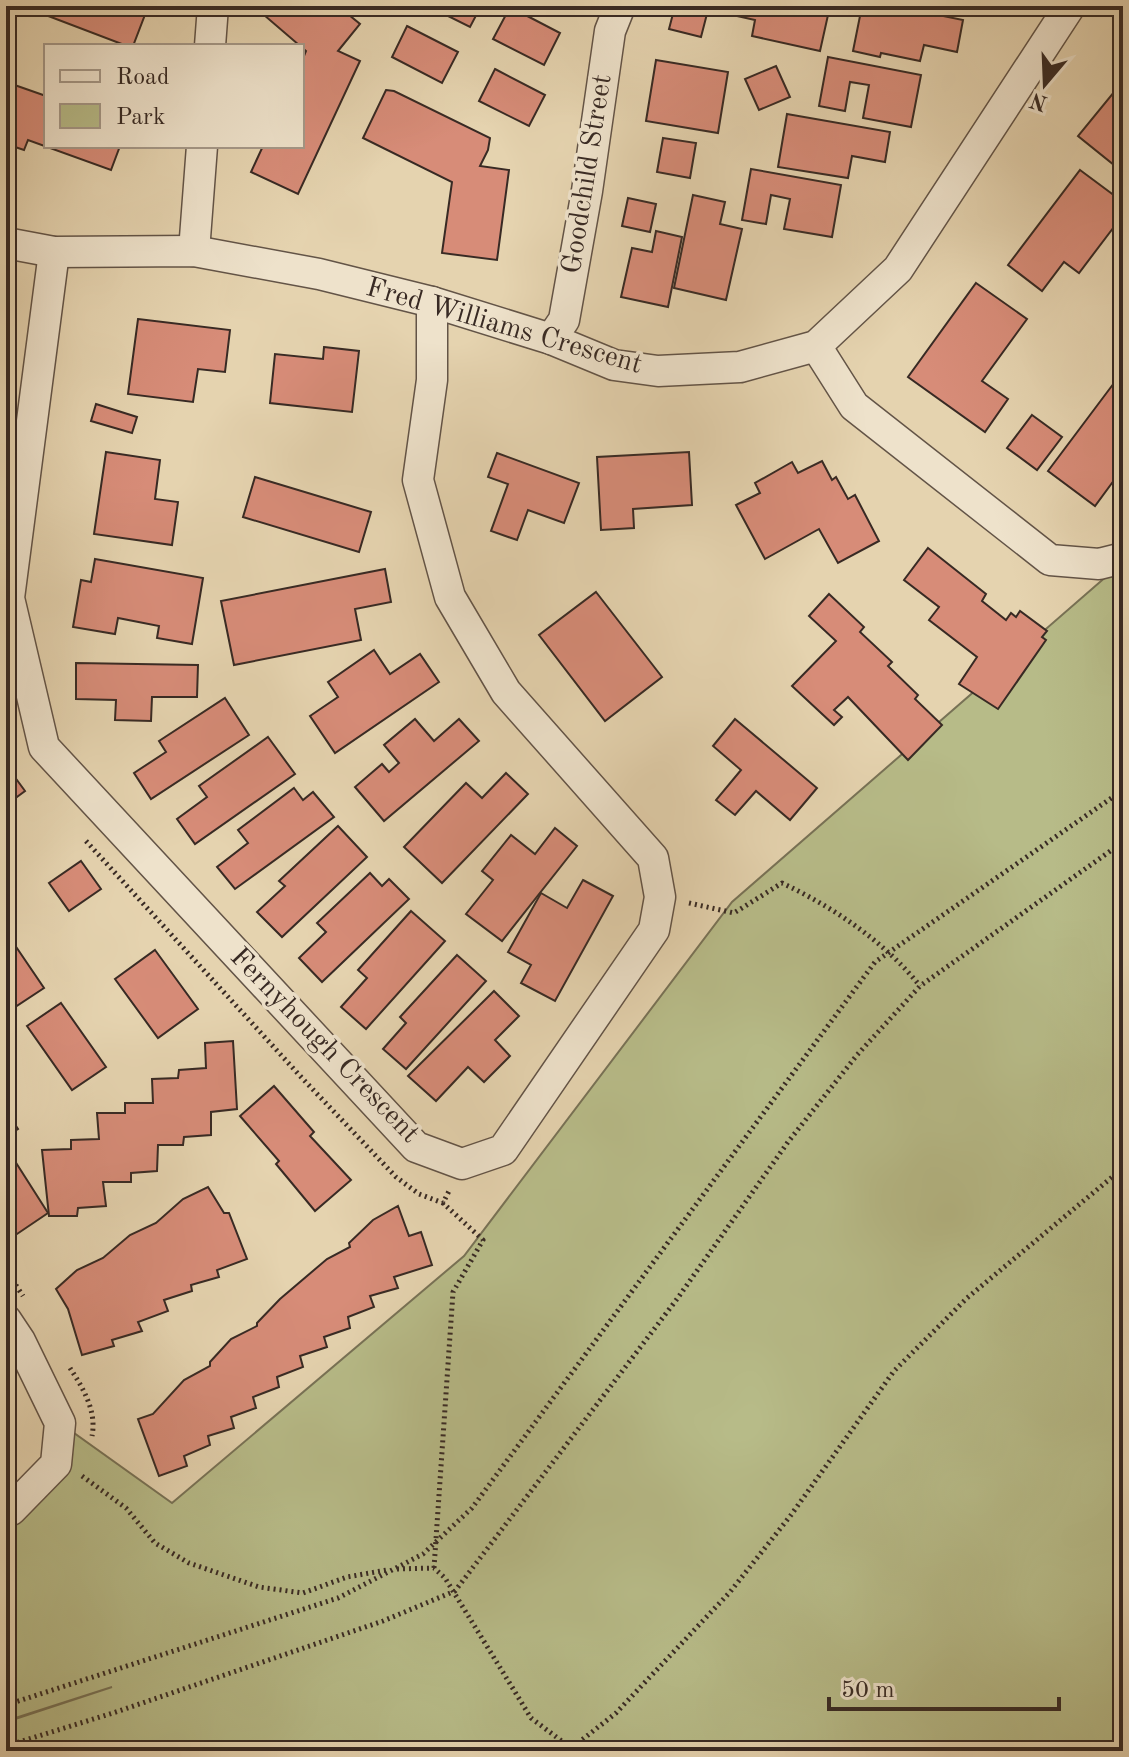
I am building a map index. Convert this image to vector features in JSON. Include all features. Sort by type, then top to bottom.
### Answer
[{"type":"street","points":[[210,44],[213,6]]},
{"type":"street","name":"Goodchild Street","points":[[551,339],[564,320],[587,191],[610,31],[620,6]]},
{"type":"street","name":"Fred Williams Crescent","points":[[6,243],[54,252],[194,251],[319,274],[432,302],[551,339],[614,365],[658,371],[740,367],[816,346],[898,269],[1070,6]]},
{"type":"street","points":[[194,251],[202,148]]},
{"type":"street","name":"Fernyhough Crescent","points":[[54,252],[9,598],[44,747],[416,1147],[462,1164],[503,1150],[654,930],[660,897],[653,858],[506,692],[450,597],[418,480],[432,380],[432,302]]},
{"type":"street","points":[[816,346],[854,406],[1050,560],[1099,564],[1123,558]]},
{"type":"street","points":[[6,1320],[20,1341],[60,1423],[56,1464],[6,1512]]},
{"type":"path","points":[[6,1705],[338,1598],[423,1554],[472,1508],[875,962],[1123,790]]},
{"type":"path","points":[[6,1746],[369,1626],[455,1591],[677,1299],[788,1142],[857,1055],[920,986],[1123,842]]},
{"type":"path","points":[[660,897],[734,913],[782,883],[819,900],[904,966],[920,986]]},
{"type":"path","points":[[80,1475],[126,1508],[155,1543],[189,1563],[259,1587],[303,1593],[347,1577],[394,1569],[434,1568],[455,1591],[531,1718],[574,1749],[616,1713],[730,1592],[791,1515],[894,1371],[967,1298],[1123,1168]]},
{"type":"path","points":[[434,1568],[453,1292],[483,1240],[443,1203]]},
{"type":"green space","points":[[1123,562],[1123,1751],[6,1751],[6,1722],[112,1687],[6,1721],[6,1512],[49,1472],[60,1423],[172,1503],[464,1256],[732,902]]},
{"type":"building","points":[[22,6],[131,6],[146,12],[134,44],[122,44]]},
{"type":"building","points":[[258,6],[338,6],[360,24],[338,51],[360,61],[298,194],[251,172],[262,148],[304,148],[304,44],[298,44],[257,9]]},
{"type":"building","points":[[428,6],[481,6],[470,27]]},
{"type":"building","points":[[675,6],[709,6],[701,37],[669,29]]},
{"type":"building","points":[[720,6],[830,6],[820,51],[752,36],[755,20],[719,12]]},
{"type":"building","points":[[862,6],[894,6],[963,20],[957,52],[924,45],[920,61],[853,51]]},
{"type":"building","points":[[946,6],[987,6],[986,13]]},
{"type":"building","points":[[510,7],[560,33],[544,65],[493,39]]},
{"type":"building","points":[[407,26],[458,52],[442,83],[392,57]]},
{"type":"building","points":[[828,57],[921,75],[911,127],[863,118],[869,85],[850,82],[845,111],[819,106]]},
{"type":"building","points":[[656,60],[728,72],[718,133],[646,121]]},
{"type":"building","points":[[776,66],[790,97],[759,110],[745,79]]},
{"type":"building","points":[[495,69],[545,95],[529,126],[479,101]]},
{"type":"building","points":[[1123,81],[1123,164],[1119,169],[1078,136]]},
{"type":"building","points":[[6,82],[44,95],[44,146],[28,140],[24,150],[6,144]]},
{"type":"building","points":[[386,90],[394,91],[490,138],[480,166],[509,170],[497,260],[442,253],[452,182],[363,138]]},
{"type":"building","points":[[787,114],[890,132],[885,162],[852,156],[848,178],[778,167]]},
{"type":"building","points":[[663,138],[696,143],[690,178],[657,172]]},
{"type":"building","points":[[50,148],[119,148],[111,170]]},
{"type":"building","points":[[751,169],[841,185],[832,237],[784,229],[790,199],[771,195],[766,224],[742,220]]},
{"type":"building","points":[[1080,170],[1123,202],[1123,215],[1079,273],[1064,262],[1042,291],[1008,265]]},
{"type":"building","points":[[693,195],[725,202],[720,224],[742,229],[726,300],[674,288]]},
{"type":"building","points":[[628,198],[656,204],[650,232],[622,226]]},
{"type":"building","points":[[656,231],[682,237],[668,307],[621,297],[632,248],[652,252]]},
{"type":"building","points":[[976,283],[1027,319],[982,381],[1008,399],[985,432],[908,377]]},
{"type":"building","points":[[138,319],[230,330],[225,372],[198,369],[193,402],[128,394]]},
{"type":"building","points":[[324,347],[359,351],[352,412],[270,403],[275,354],[323,359]]},
{"type":"building","points":[[1114,383],[1123,389],[1123,468],[1095,506],[1048,471]]},
{"type":"building","points":[[96,404],[137,417],[132,433],[91,421]]},
{"type":"building","points":[[1032,415],[1062,437],[1037,470],[1007,448]]},
{"type":"building","points":[[106,452],[160,460],[155,499],[178,502],[172,545],[94,534]]},
{"type":"building","points":[[689,452],[692,505],[633,509],[634,528],[601,530],[597,457]]},
{"type":"building","points":[[497,453],[579,483],[564,523],[528,510],[517,540],[491,531],[508,484],[488,477]]},
{"type":"building","points":[[822,461],[832,480],[836,477],[848,499],[855,495],[879,541],[838,563],[819,529],[765,559],[736,505],[760,493],[755,483],[792,462],[798,473]]},
{"type":"building","points":[[255,477],[371,512],[359,552],[243,517]]},
{"type":"building","points":[[928,548],[986,594],[982,601],[1006,620],[1011,613],[1016,617],[1020,611],[1047,631],[1042,637],[1046,640],[998,709],[959,684],[977,657],[929,620],[939,607],[904,580]]},
{"type":"building","points":[[95,559],[203,578],[192,644],[157,638],[159,626],[118,618],[115,634],[73,627],[81,580],[91,582]]},
{"type":"building","points":[[385,569],[391,602],[355,609],[361,640],[234,665],[221,601]]},
{"type":"building","points":[[596,592],[662,677],[605,721],[539,635]]},
{"type":"building","points":[[829,594],[864,627],[860,632],[892,662],[888,666],[918,695],[915,699],[942,725],[908,760],[848,697],[834,710],[842,717],[834,725],[792,686],[836,641],[809,616]]},
{"type":"building","points":[[374,650],[390,674],[420,654],[439,682],[335,753],[310,716],[338,697],[328,682]]},
{"type":"building","points":[[76,663],[198,665],[197,697],[152,697],[151,721],[115,720],[116,700],[76,699]]},
{"type":"building","points":[[225,698],[249,735],[151,799],[134,773],[166,752],[159,741]]},
{"type":"building","points":[[415,719],[434,741],[459,719],[479,741],[384,821],[355,787],[382,764],[389,772],[399,763],[384,745]]},
{"type":"building","points":[[735,719],[817,788],[790,820],[756,791],[735,815],[716,800],[741,770],[713,746]]},
{"type":"building","points":[[268,737],[295,774],[195,844],[177,819],[207,797],[199,786]]},
{"type":"building","points":[[6,765],[25,791],[6,805]]},
{"type":"building","points":[[506,773],[528,794],[442,883],[404,847],[466,783],[482,798]]},
{"type":"building","points":[[294,788],[303,800],[313,792],[334,817],[235,889],[217,867],[248,843],[238,830]]},
{"type":"building","points":[[338,826],[367,857],[282,937],[257,912],[285,886],[279,881]]},
{"type":"building","points":[[555,828],[577,846],[502,941],[466,914],[493,880],[482,871],[511,835],[535,854]]},
{"type":"building","points":[[81,861],[101,889],[69,911],[49,883]]},
{"type":"building","points":[[370,873],[382,886],[389,879],[409,899],[322,982],[299,958],[326,932],[317,923]]},
{"type":"building","points":[[583,880],[613,896],[555,1001],[521,983],[531,965],[508,952],[541,893],[567,908]]},
{"type":"building","points":[[411,911],[445,941],[366,1029],[341,1007],[367,978],[358,970]]},
{"type":"building","points":[[6,932],[44,988],[9,1011],[6,1006]]},
{"type":"building","points":[[155,950],[198,1009],[158,1038],[115,979]]},
{"type":"building","points":[[457,955],[486,981],[406,1069],[383,1049],[406,1023],[400,1017]]},
{"type":"building","points":[[494,991],[519,1016],[495,1040],[510,1056],[484,1082],[468,1067],[436,1101],[408,1076]]},
{"type":"building","points":[[61,1003],[106,1067],[72,1090],[27,1026]]},
{"type":"building","points":[[233,1041],[237,1109],[211,1112],[211,1135],[184,1137],[183,1145],[158,1145],[157,1171],[131,1173],[131,1182],[103,1182],[106,1206],[78,1208],[77,1216],[49,1216],[42,1150],[71,1149],[71,1140],[99,1139],[97,1113],[125,1113],[125,1103],[153,1103],[152,1079],[178,1078],[179,1070],[206,1068],[205,1043]]},
{"type":"building","points":[[274,1086],[314,1132],[310,1136],[351,1180],[315,1211],[276,1164],[279,1161],[240,1116]]},
{"type":"building","points":[[6,1111],[18,1129],[6,1137]]},
{"type":"building","points":[[13,1158],[48,1213],[14,1236],[6,1226],[6,1163]]},
{"type":"building","points":[[208,1187],[224,1213],[229,1213],[247,1259],[217,1270],[219,1277],[191,1285],[192,1291],[164,1300],[168,1311],[138,1322],[142,1331],[112,1340],[114,1346],[82,1355],[68,1309],[56,1289],[77,1270],[103,1258],[130,1235],[156,1223],[183,1199]]},
{"type":"building","points":[[398,1206],[409,1236],[421,1232],[432,1265],[394,1277],[398,1288],[370,1296],[374,1307],[348,1317],[350,1328],[324,1337],[327,1347],[300,1356],[303,1367],[277,1377],[279,1387],[253,1397],[256,1408],[231,1417],[234,1428],[208,1436],[210,1445],[184,1456],[187,1466],[159,1476],[138,1419],[153,1414],[184,1380],[210,1366],[210,1362],[231,1339],[257,1326],[280,1299],[327,1259],[350,1247],[349,1243],[373,1220]]}]
